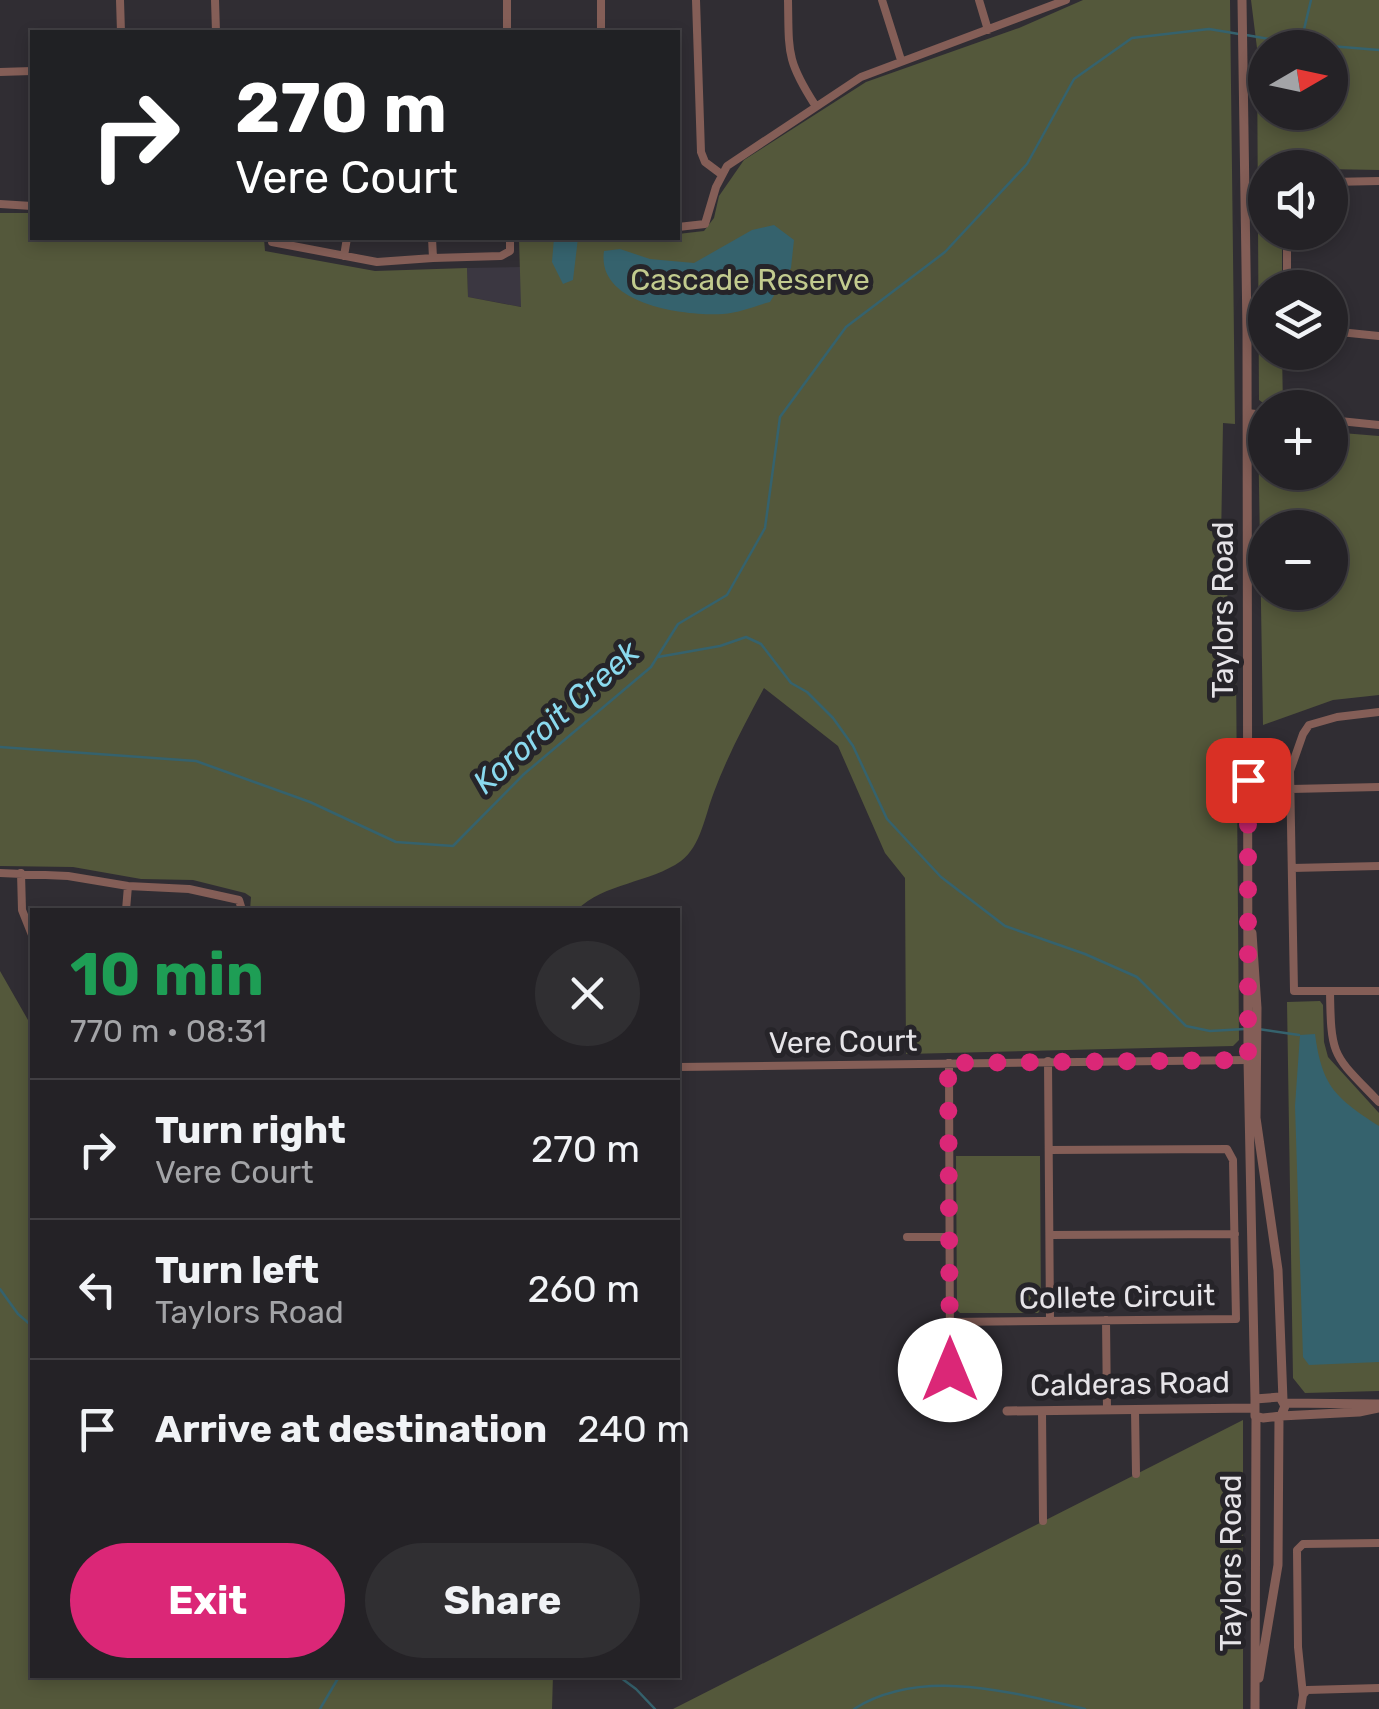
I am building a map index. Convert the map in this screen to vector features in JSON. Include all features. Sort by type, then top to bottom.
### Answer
[{"type":"street","points":[[120,0],[121,30]]},
{"type":"street","points":[[215,0],[216,30]]},
{"type":"street","points":[[506,0],[507,30]]},
{"type":"street","points":[[600,0],[602,30]]},
{"type":"street","points":[[696,0],[701,152],[705,162],[720,174]]},
{"type":"street","points":[[788,0],[794,72],[815,105]]},
{"type":"street","points":[[882,0],[902,60]]},
{"type":"street","points":[[979,0],[988,30]]},
{"type":"street","points":[[680,227],[705,224],[720,174],[735,160],[861,77],[1066,0]]},
{"type":"street","name":"Taylors Road","points":[[1242,0],[1255,1709]]},
{"type":"street","points":[[0,72],[30,71]]},
{"type":"street","points":[[1348,182],[1379,181]]},
{"type":"street","points":[[0,204],[30,206]]},
{"type":"street","points":[[272,240],[377,262],[501,256],[510,251],[510,240]]},
{"type":"street","points":[[344,256],[347,240]]},
{"type":"street","points":[[432,240],[433,258]]},
{"type":"street","points":[[1348,333],[1379,336]]},
{"type":"street","points":[[1348,422],[1379,425]]},
{"type":"street","points":[[1379,712],[1337,716],[1310,726],[1303,734],[1290,772],[1294,991],[1379,991]]},
{"type":"street","points":[[1290,789],[1379,787]]},
{"type":"street","points":[[1292,868],[1379,866]]},
{"type":"street","points":[[0,873],[68,876],[128,886],[206,892],[239,900],[241,908]]},
{"type":"street","points":[[20,873],[22,910],[30,930]]},
{"type":"street","points":[[126,908],[128,886]]},
{"type":"street","points":[[1248,926],[1254,936],[1256,957],[1258,1148],[1278,1270],[1284,1401],[1280,1416],[1278,1564],[1255,1694]]},
{"type":"street","points":[[1330,991],[1330,1040],[1334,1053],[1379,1102]]},
{"type":"street","name":"Vere Court","points":[[680,1068],[1248,1060]]},
{"type":"street","points":[[1048,1061],[1050,1320]]},
{"type":"street","points":[[948,1063],[950,1370]]},
{"type":"street","name":"Collete Circuit","points":[[950,1322],[1236,1318],[1234,1160],[1228,1149],[1049,1150]]},
{"type":"street","points":[[1050,1235],[1236,1234]]},
{"type":"street","points":[[907,1238],[949,1237]]},
{"type":"street","points":[[1106,1320],[1106,1410]]},
{"type":"street","points":[[1255,1408],[1277,1396],[1284,1401],[1379,1406]]},
{"type":"street","points":[[1255,1408],[1280,1416],[1358,1412],[1379,1406]]},
{"type":"street","name":"Calderas Road","points":[[1007,1411],[1255,1408]]},
{"type":"street","points":[[1135,1410],[1136,1474]]},
{"type":"street","points":[[1042,1411],[1038,1506],[1043,1521]]},
{"type":"street","points":[[1301,1709],[1297,1550],[1304,1544],[1379,1543]]},
{"type":"street","points":[[1303,1694],[1307,1690],[1379,1688]]},
{"type":"shaded area","points":[[521,267],[522,307],[468,297],[467,268]]},
{"type":"green space","name":"Cascade Reserve","points":[[1083,0],[1230,0],[1235,424],[1223,423],[1221,542],[1236,668],[1239,1040],[1233,1046],[906,1054],[905,878],[885,853],[838,746],[764,688],[731,752],[698,839],[688,855],[669,868],[600,894],[579,908],[250,908],[251,897],[245,893],[193,880],[141,879],[73,867],[0,866],[0,213],[30,213],[30,240],[264,240],[265,251],[375,271],[467,268],[468,297],[521,307],[519,240],[680,240],[680,234],[704,231],[714,218],[719,196],[744,160],[866,82],[1019,28]]},
{"type":"green space","points":[[1251,0],[1379,0],[1379,170],[1348,169],[1348,150],[1258,150],[1257,130],[1348,130],[1348,30],[1255,30]]},
{"type":"green space","points":[[1258,250],[1282,250],[1282,270],[1258,270]]},
{"type":"green space","points":[[1259,370],[1282,370],[1283,390],[1259,390]]},
{"type":"green space","points":[[1348,433],[1379,436],[1379,695],[1333,700],[1263,725],[1261,610],[1348,610],[1348,510],[1259,510],[1259,490],[1348,490]]},
{"type":"green space","points":[[0,971],[30,1024],[30,1678],[553,1678],[552,1709],[0,1709]]},
{"type":"green space","points":[[1320,1001],[1328,1057],[1379,1113],[1379,1391],[1305,1393],[1293,1378],[1287,1002]]},
{"type":"green space","points":[[956,1156],[1040,1156],[1038,1313],[957,1310]]},
{"type":"green space","points":[[1243,1420],[1243,1709],[673,1709]]},
{"type":"water","points":[[774,225],[794,240],[791,268],[770,302],[741,311],[687,313],[646,304],[614,284],[605,269],[604,251],[620,249],[650,259],[694,263],[752,230]]},
{"type":"water","points":[[554,240],[578,240],[573,280],[563,284],[552,262]]},
{"type":"water","points":[[1315,1034],[1327,1079],[1342,1099],[1379,1126],[1379,1362],[1309,1365],[1303,1357],[1295,1106],[1300,1035]]},
{"type":"waterway","points":[[1304,30],[1311,0]]},
{"type":"waterway","name":"Kororoit Creek","points":[[0,747],[196,761],[310,802],[396,842],[453,846],[524,774],[651,667],[678,624],[727,595],[765,528],[780,417],[846,327],[945,252],[1027,164],[1074,79],[1132,38],[1209,29],[1239,34]]},
{"type":"waterway","name":"Kororoit Creek","points":[[1246,35],[1379,50]]},
{"type":"waterway","points":[[658,657],[720,646],[746,637],[761,644],[791,683],[807,692],[833,718],[853,746],[887,819],[941,877],[1005,926],[1137,977],[1186,1026],[1210,1031],[1245,1029]]},
{"type":"waterway","points":[[1258,1029],[1299,1035]]},
{"type":"waterway","name":"Kororoit Creek","points":[[0,1289],[30,1324]]},
{"type":"waterway","name":"Kororoit Creek","points":[[320,1709],[338,1678]]},
{"type":"waterway","points":[[621,1678],[655,1709]]},
{"type":"waterway","points":[[854,1709],[880,1696],[938,1686],[998,1691],[1085,1709]]},
{"type":"route","points":[[950,1370],[948,1063],[1248,1060],[1248,780]]}]
